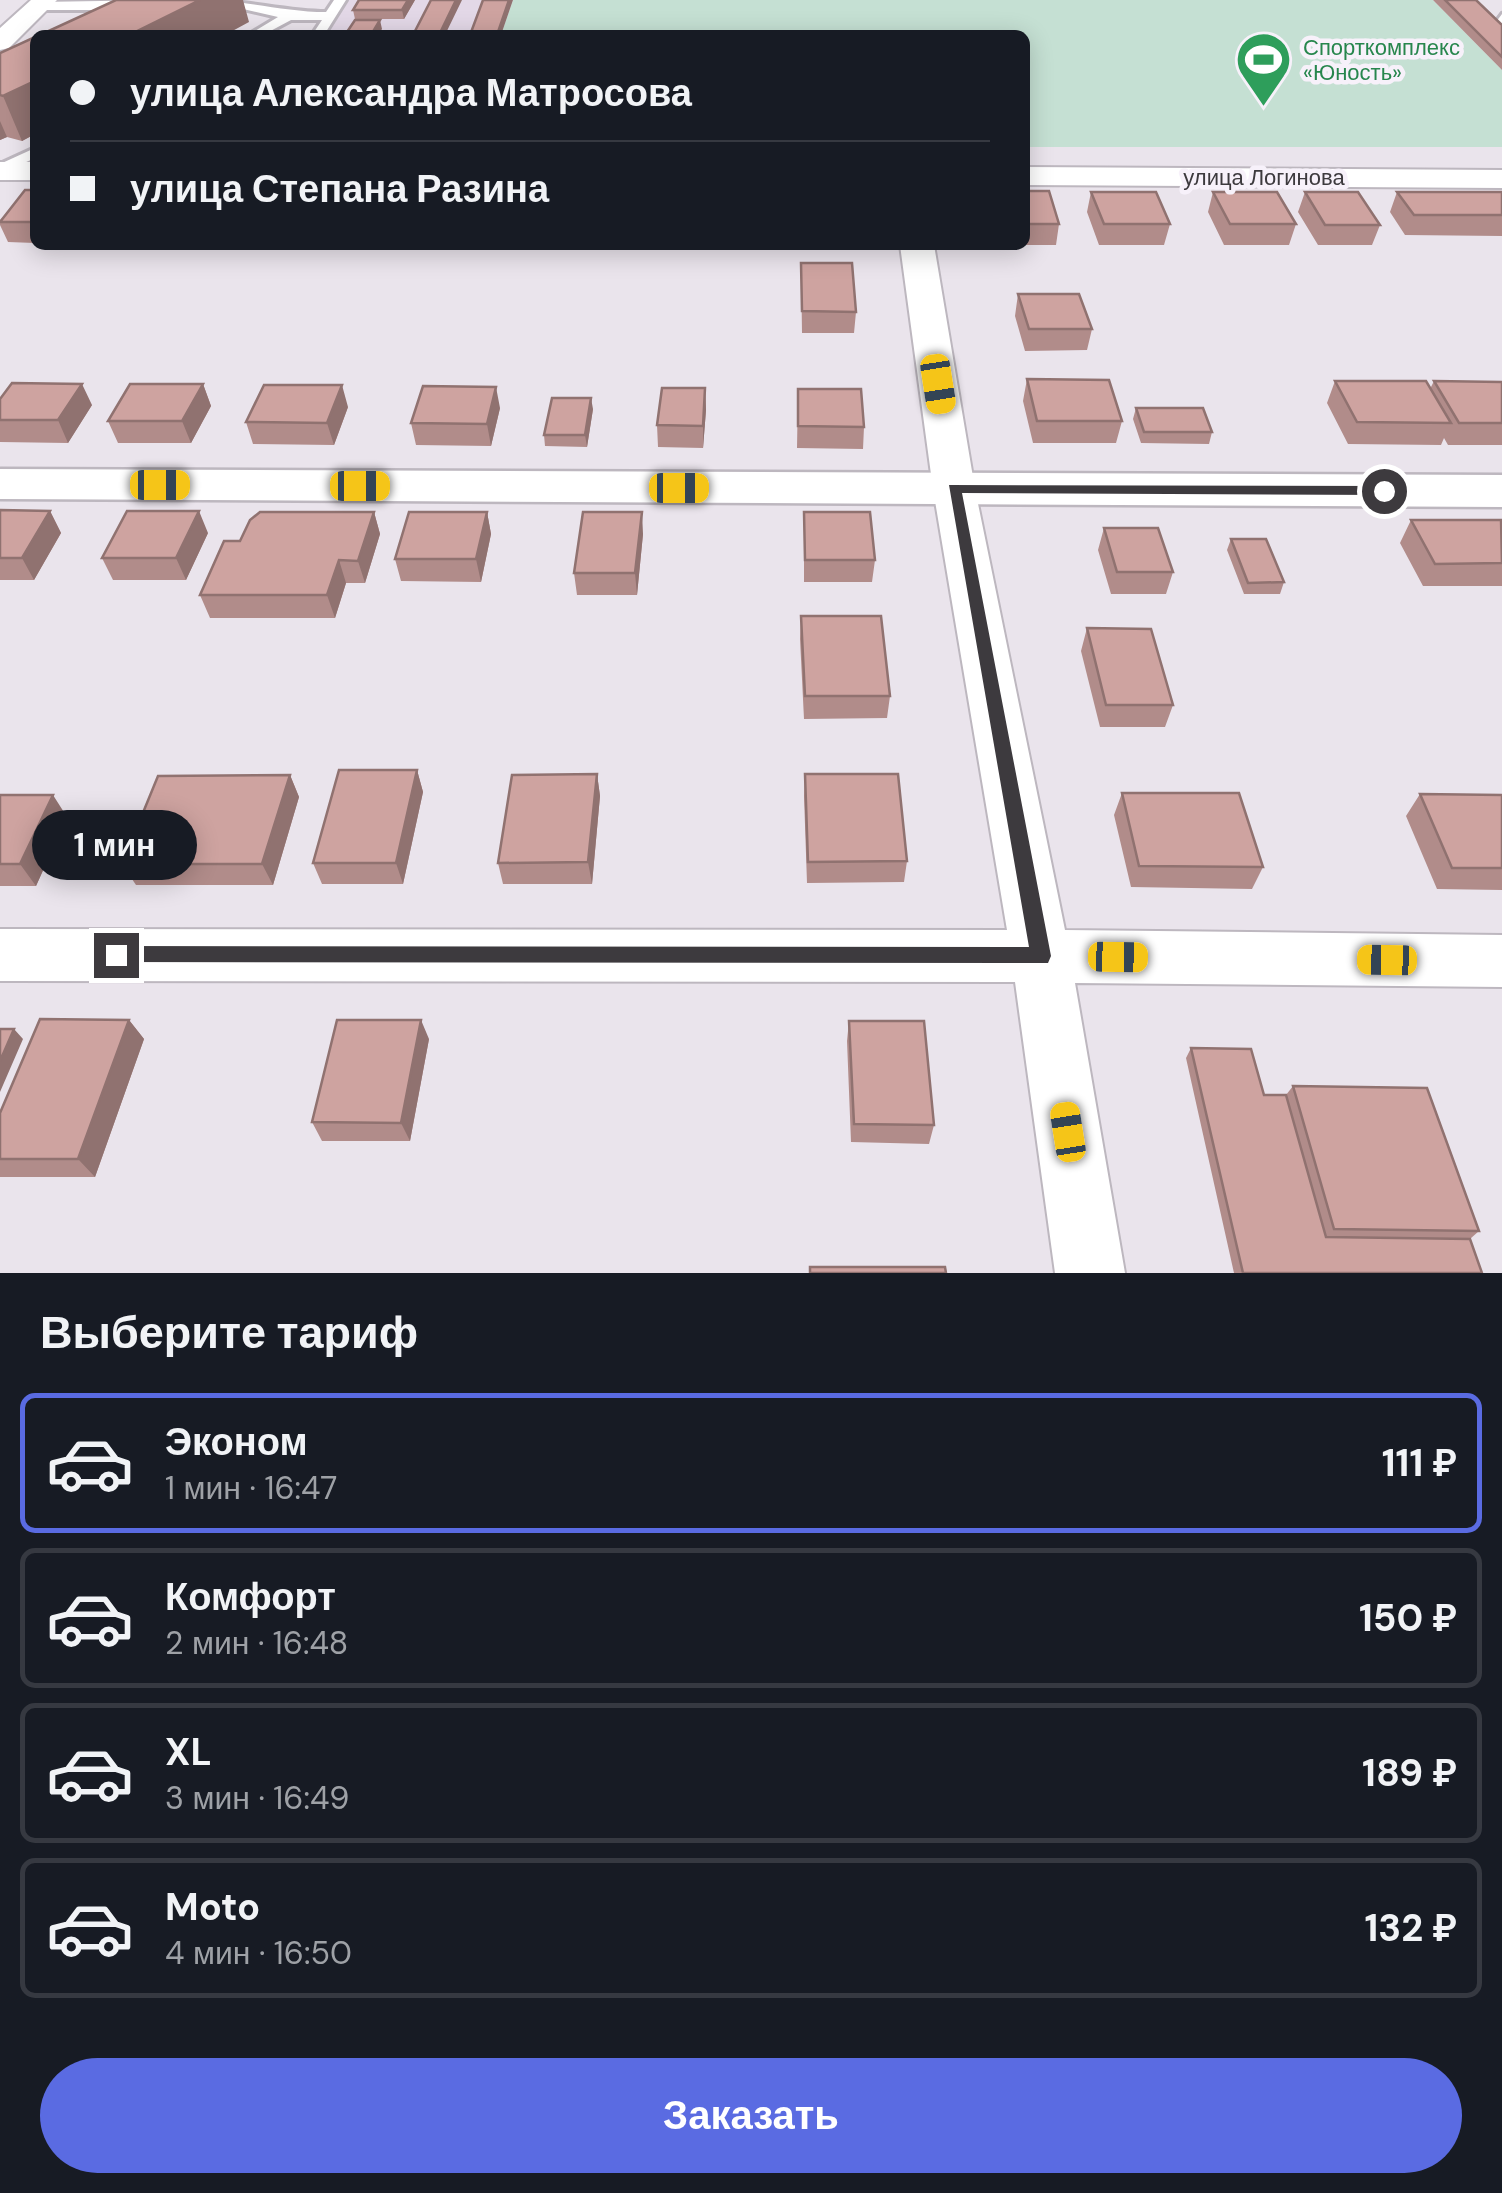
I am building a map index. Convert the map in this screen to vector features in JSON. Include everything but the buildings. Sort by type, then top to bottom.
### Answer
[{"type":"street","points":[[4,35],[42,3]]},
{"type":"street","points":[[0,170],[30,171]]},
{"type":"street","name":"улица Логинова","points":[[1030,176],[1502,179]]},
{"type":"street","points":[[918,250],[954,488],[1040,956],[1090,1273]]},
{"type":"street","points":[[0,484],[1502,491]]},
{"type":"street","points":[[0,955],[1040,956],[1502,961]]},
{"type":"lane","points":[[42,3],[160,6],[172,0]]},
{"type":"lane","points":[[210,0],[289,16],[330,16]]},
{"type":"lane","points":[[321,30],[340,0]]},
{"type":"lane","points":[[263,30],[289,16]]},
{"type":"lane","points":[[0,170],[30,155]]},
{"type":"shaded area","points":[[347,0],[513,0],[503,30],[328,30]]},
{"type":"green space","name":"Спорткомплекс «Юность»","points":[[513,0],[1433,0],[1502,70],[1502,147],[1030,147],[1030,30],[503,30]]},
{"type":"place","name":"Спорткомплекс «Юность»","points":[[1264,109]]},
{"type":"route","points":[[116,955],[1040,956],[954,488],[1384,491]]}]
